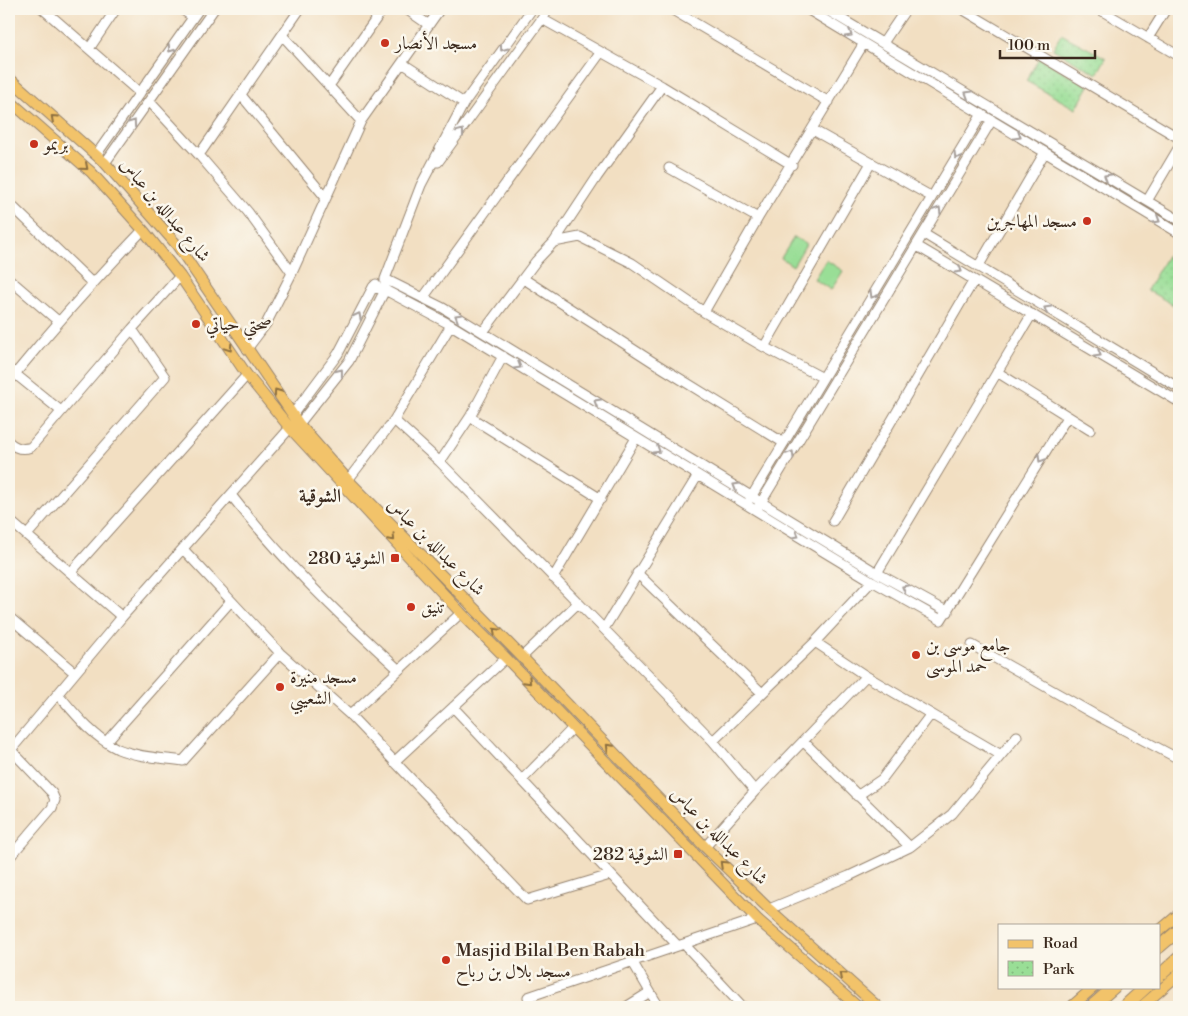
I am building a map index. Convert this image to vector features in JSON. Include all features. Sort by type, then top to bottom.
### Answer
[{"type":"highway","points":[[1160,947],[1179,930]]},
{"type":"highway","points":[[1160,975],[1179,958]]},
{"type":"highway","points":[[1091,1007],[1113,988]]},
{"type":"highway","points":[[1124,1007],[1145,988]]},
{"type":"main road","name":"شارع عبدالله بن عباس","points":[[9,78],[105,163],[177,245],[293,414],[295,426],[461,613],[757,919],[858,1007]]},
{"type":"main road","name":"شارع عبدالله بن عباس","points":[[9,100],[91,172],[143,230],[180,276],[247,375],[295,426],[705,847],[769,909],[878,1007]]},
{"type":"main road","points":[[1160,930],[1179,914]]},
{"type":"main road","points":[[1141,1007],[1179,974]]},
{"type":"main road","points":[[1071,1007],[1093,988]]},
{"type":"street","points":[[42,9],[140,93]]},
{"type":"street","points":[[88,48],[116,9]]},
{"type":"street","points":[[181,9],[193,17]]},
{"type":"street","points":[[96,156],[199,9]]},
{"type":"street","points":[[105,163],[214,9]]},
{"type":"street","points":[[199,154],[300,9]]},
{"type":"street","points":[[329,86],[383,9]]},
{"type":"street","points":[[406,9],[429,25]]},
{"type":"street","points":[[247,349],[266,324],[292,273],[361,121],[440,9]]},
{"type":"street","points":[[9,858],[52,808],[55,800],[52,793],[10,751],[122,617],[295,426],[349,361],[384,290],[385,278],[421,185],[464,103],[532,9]]},
{"type":"street","points":[[421,185],[549,9]]},
{"type":"street","points":[[670,9],[829,102]]},
{"type":"street","points":[[807,9],[1179,233]]},
{"type":"street","points":[[825,9],[1179,220]]},
{"type":"street","points":[[883,43],[906,9]]},
{"type":"street","points":[[962,9],[1179,138]]},
{"type":"street","points":[[1099,9],[1179,56]]},
{"type":"street","points":[[1148,38],[1166,9]]},
{"type":"street","points":[[542,19],[662,86],[792,165]]},
{"type":"street","points":[[282,34],[361,121]]},
{"type":"street","points":[[704,312],[758,218],[792,165],[864,43]]},
{"type":"street","points":[[423,298],[601,52]]},
{"type":"street","points":[[402,64],[464,103]]},
{"type":"street","points":[[483,332],[536,261],[554,242],[597,177],[662,86]]},
{"type":"street","points":[[241,95],[326,198]]},
{"type":"street","points":[[149,101],[199,154],[248,212],[292,273]]},
{"type":"street","points":[[747,505],[982,114]]},
{"type":"street","points":[[757,511],[992,120]]},
{"type":"street","points":[[813,130],[932,197]]},
{"type":"street","points":[[1147,201],[1179,147]]},
{"type":"street","points":[[978,267],[1045,152]]},
{"type":"street","points":[[764,347],[871,163]]},
{"type":"street","points":[[668,168],[758,218]]},
{"type":"street","points":[[9,203],[92,283]]},
{"type":"street","points":[[61,411],[12,372],[92,283],[143,230]]},
{"type":"street","points":[[924,234],[1179,388]]},
{"type":"street","points":[[554,242],[580,237],[632,263],[704,312],[764,347],[823,378]]},
{"type":"street","points":[[917,246],[1179,402]]},
{"type":"street","points":[[9,442],[18,448],[32,447],[61,411],[180,276]]},
{"type":"street","points":[[385,278],[483,332],[878,573],[948,612]]},
{"type":"street","points":[[293,414],[338,354],[373,287],[385,278]]},
{"type":"street","points":[[9,279],[58,321]]},
{"type":"street","points":[[524,279],[784,443]]},
{"type":"street","points":[[833,521],[974,280]]},
{"type":"street","points":[[373,287],[384,290],[451,325],[872,581],[941,620],[948,612],[1067,417]]},
{"type":"street","points":[[878,573],[1032,314]]},
{"type":"street","points":[[348,480],[394,420],[451,325]]},
{"type":"street","points":[[27,535],[166,377],[132,329]]},
{"type":"street","points":[[440,462],[470,417],[503,356]]},
{"type":"street","points":[[997,372],[1090,430]]},
{"type":"street","points":[[71,572],[247,375]]},
{"type":"street","points":[[470,417],[600,499]]},
{"type":"street","points":[[394,420],[440,462],[713,741],[756,792]]},
{"type":"street","points":[[553,578],[636,438]]},
{"type":"street","points":[[604,629],[698,475]]},
{"type":"street","points":[[231,495],[261,534],[318,594],[398,669]]},
{"type":"street","points":[[9,520],[122,617]]},
{"type":"street","points":[[183,548],[280,653],[350,715],[527,900],[610,875]]},
{"type":"street","points":[[637,573],[762,693]]},
{"type":"street","points":[[713,741],[815,642],[872,581]]},
{"type":"street","points":[[106,742],[230,601]]},
{"type":"street","points":[[522,657],[578,603]]},
{"type":"street","points":[[350,715],[461,613]]},
{"type":"street","points":[[9,617],[75,673]]},
{"type":"street","points":[[9,632],[16,623]]},
{"type":"street","points":[[815,642],[866,676],[1001,755]]},
{"type":"street","points":[[972,645],[1092,713],[1179,759]]},
{"type":"street","points":[[58,694],[86,726],[118,749],[183,761],[280,653]]},
{"type":"street","points":[[394,762],[506,658]]},
{"type":"street","points":[[705,847],[866,676]]},
{"type":"street","points":[[454,707],[610,875],[743,1007]]},
{"type":"street","points":[[857,796],[882,779],[931,714]]},
{"type":"street","points":[[522,780],[573,728]]},
{"type":"street","points":[[769,909],[849,876],[910,847],[952,814],[1017,736]]},
{"type":"street","points":[[804,742],[910,847]]},
{"type":"street","points":[[528,997],[757,919]]},
{"type":"street","points":[[632,961],[659,1007]]},
{"type":"street","points":[[626,1007],[650,992]]},
{"type":"green space","points":[[1061,34],[1106,58],[1097,74],[1053,49]]},
{"type":"green space","points":[[1039,58],[1089,86],[1076,109],[1026,81]]},
{"type":"green space","points":[[794,237],[806,244],[793,266],[781,258]]},
{"type":"green space","points":[[1179,238],[1179,308],[1147,290]]},
{"type":"green space","points":[[826,260],[843,271],[831,290],[814,279]]},
{"type":"place","name":"مسجد الأنصار","points":[[385,43]]},
{"type":"place","name":"بريمو","points":[[34,144]]},
{"type":"place","name":"مسجد المهاجرين","points":[[1087,221]]},
{"type":"place","name":"صحتي حياتي","points":[[196,324]]},
{"type":"place","name":"الشوقية 280","points":[[395,558]]},
{"type":"place","name":"تنيق","points":[[411,607]]},
{"type":"place","name":"جامع موسى بن حمد الموسى","points":[[916,655]]},
{"type":"place","name":"مسجد منيرة الشعيبي","points":[[280,687]]},
{"type":"place","name":"الشوقية 282","points":[[678,854]]},
{"type":"place","name":"Masjid Bilal Ben Rabah مسجد بلال بن رباح","points":[[446,960]]},
{"type":"district","name":"الشوقية","points":[[320,496]]}]
